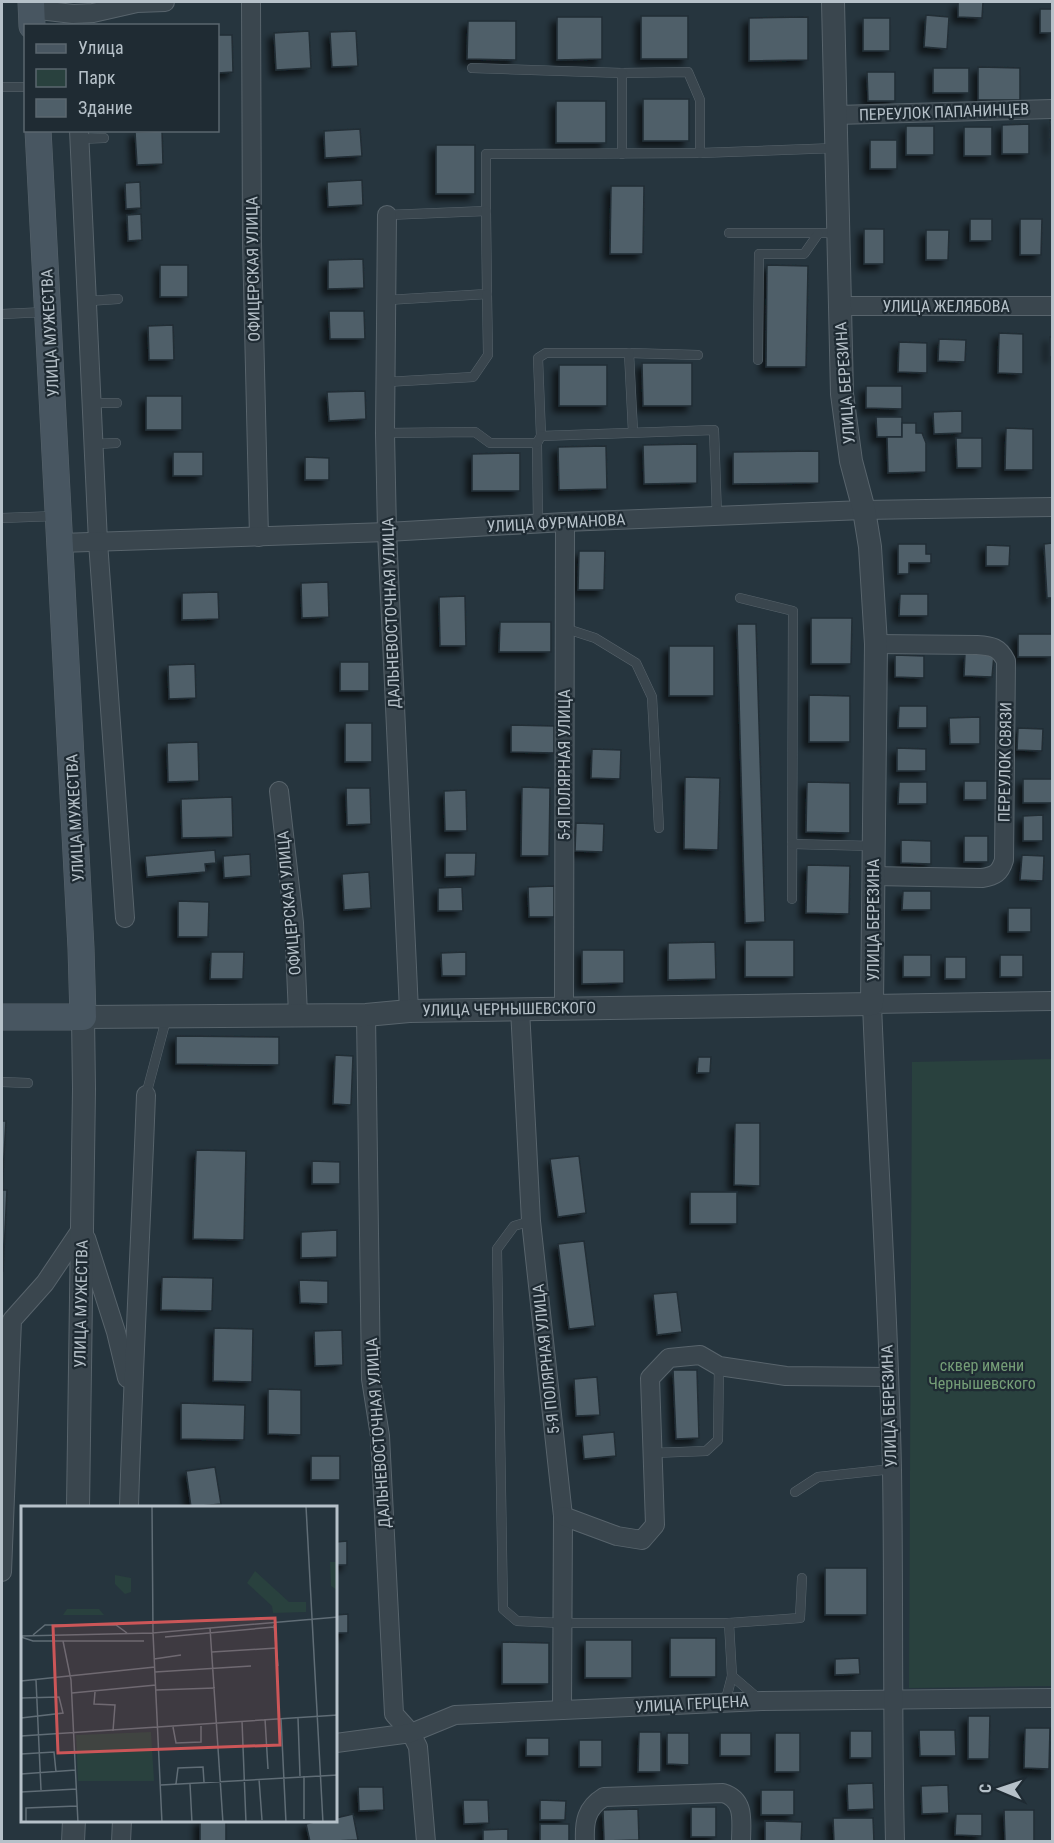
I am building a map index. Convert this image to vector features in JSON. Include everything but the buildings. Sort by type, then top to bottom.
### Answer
[{"type":"main road","name":"УЛИЦА МУЖЕСТВА","points":[[38,132],[81,937],[83,1017]]},
{"type":"main road","name":"УЛИЦА ЧЕРНЫШЕВСКОГО","points":[[2,1017],[83,1017]]},
{"type":"street","points":[[31,12],[74,20],[93,13],[137,3],[165,2]]},
{"type":"street","name":"ОФИЦЕРСКАЯ УЛИЦА","points":[[250,2],[252,243],[259,537]]},
{"type":"street","name":"УЛИЦА БЕРЕЗИНА","points":[[833,2],[836,148],[827,233],[840,306],[842,394],[848,441],[870,547],[876,644],[872,1004],[892,1469],[894,1658],[892,1699],[895,1842]]},
{"type":"street","name":"ПЕРЕУЛОК ПАПАНИНЦЕВ","points":[[836,115],[1053,109]]},
{"type":"street","points":[[79,135],[99,542],[125,918]]},
{"type":"street","name":"ДАЛЬНЕВОСТОЧНАЯ УЛИЦА","points":[[387,214],[385,433],[387,532],[409,1011]]},
{"type":"street","name":"УЛИЦА ЖЕЛЯБОВА","points":[[840,306],[1053,306]]},
{"type":"street","name":"УЛИЦА ФУРМАНОВА","points":[[60,543],[387,532],[538,523],[864,510],[1053,507]]},
{"type":"street","name":"5-Я ПОЛЯРНАЯ УЛИЦА","points":[[564,1007],[565,522]]},
{"type":"street","name":"ПЕРЕУЛОК СВЯЗИ","points":[[873,876],[982,878],[993,876],[1001,871],[1004,860],[1006,662],[1001,652],[993,646],[876,644]]},
{"type":"street","name":"ОФИЦЕРСКАЯ УЛИЦА","points":[[279,791],[294,923],[298,1015]]},
{"type":"street","name":"УЛИЦА ЧЕРНЫШЕВСКОГО","points":[[83,1017],[366,1015],[409,1011],[564,1007],[1053,1001]]},
{"type":"street","name":"5-Я ПОЛЯРНАЯ УЛИЦА","points":[[520,1009],[531,1221],[563,1516],[561,1710]]},
{"type":"street","name":"ДАЛЬНЕВОСТОЧНАЯ УЛИЦА","points":[[366,1015],[371,1379],[380,1436],[394,1714],[411,1733],[418,1747],[426,1842]]},
{"type":"street","name":"УЛИЦА МУЖЕСТВА","points":[[78,1506],[83,1017]]},
{"type":"street","points":[[129,1506],[146,1095]]},
{"type":"street","points":[[82,1228],[116,1332],[132,1400]]},
{"type":"street","points":[[2,1572],[7,1320],[45,1283],[82,1228]]},
{"type":"street","points":[[563,1516],[616,1536],[642,1540],[655,1525],[650,1378],[669,1358],[700,1355],[719,1366],[786,1376],[889,1377]]},
{"type":"street","name":"УЛИЦА ГЕРЦЕНА","points":[[338,1743],[411,1733],[455,1715],[762,1701],[1053,1698]]},
{"type":"street","points":[[585,1842],[586,1815],[593,1804],[604,1797],[723,1793],[730,1795],[741,1808],[741,1842]]},
{"type":"street","points":[[73,1842],[74,1822]]},
{"type":"street","points":[[121,1842],[122,1822]]},
{"type":"lane","points":[[472,68],[622,73],[688,72],[700,99],[700,153]]},
{"type":"lane","points":[[622,73],[622,154]]},
{"type":"lane","points":[[2,87],[24,87]]},
{"type":"lane","points":[[79,135],[104,138]]},
{"type":"lane","points":[[386,382],[473,377],[488,355],[486,154],[700,153],[836,148]]},
{"type":"lane","points":[[387,214],[486,211]]},
{"type":"lane","points":[[729,233],[827,233]]},
{"type":"lane","points":[[758,360],[759,254],[804,254],[827,233]]},
{"type":"lane","points":[[387,300],[487,294]]},
{"type":"lane","points":[[88,301],[118,299]]},
{"type":"lane","points":[[2,314],[49,311]]},
{"type":"lane","points":[[538,523],[538,358],[546,353],[698,355]]},
{"type":"lane","points":[[628,353],[633,432]]},
{"type":"lane","points":[[93,403],[117,403]]},
{"type":"lane","points":[[385,433],[476,432],[490,442],[633,432],[714,430],[717,516]]},
{"type":"lane","points":[[94,444],[116,443]]},
{"type":"lane","points":[[2,518],[59,516]]},
{"type":"lane","points":[[740,598],[793,610],[792,899]]},
{"type":"lane","points":[[564,628],[595,638],[636,663],[652,697],[659,828]]},
{"type":"lane","points":[[792,844],[873,846]]},
{"type":"lane","points":[[146,1095],[167,1015]]},
{"type":"lane","points":[[2,1082],[28,1083]]},
{"type":"lane","points":[[531,1221],[514,1226],[497,1249],[503,1609],[517,1621],[562,1623],[729,1623],[800,1618],[802,1578]]},
{"type":"lane","points":[[653,1453],[706,1451],[718,1440],[719,1366]]},
{"type":"lane","points":[[795,1492],[818,1477],[892,1469]]},
{"type":"lane","points":[[725,1703],[732,1676],[729,1623]]},
{"type":"lane","points":[[732,1676],[762,1701]]},
{"type":"green space","name":"сквер имени Чернышевского","points":[[1052,1059],[1052,1686],[909,1688],[912,1062]]}]
